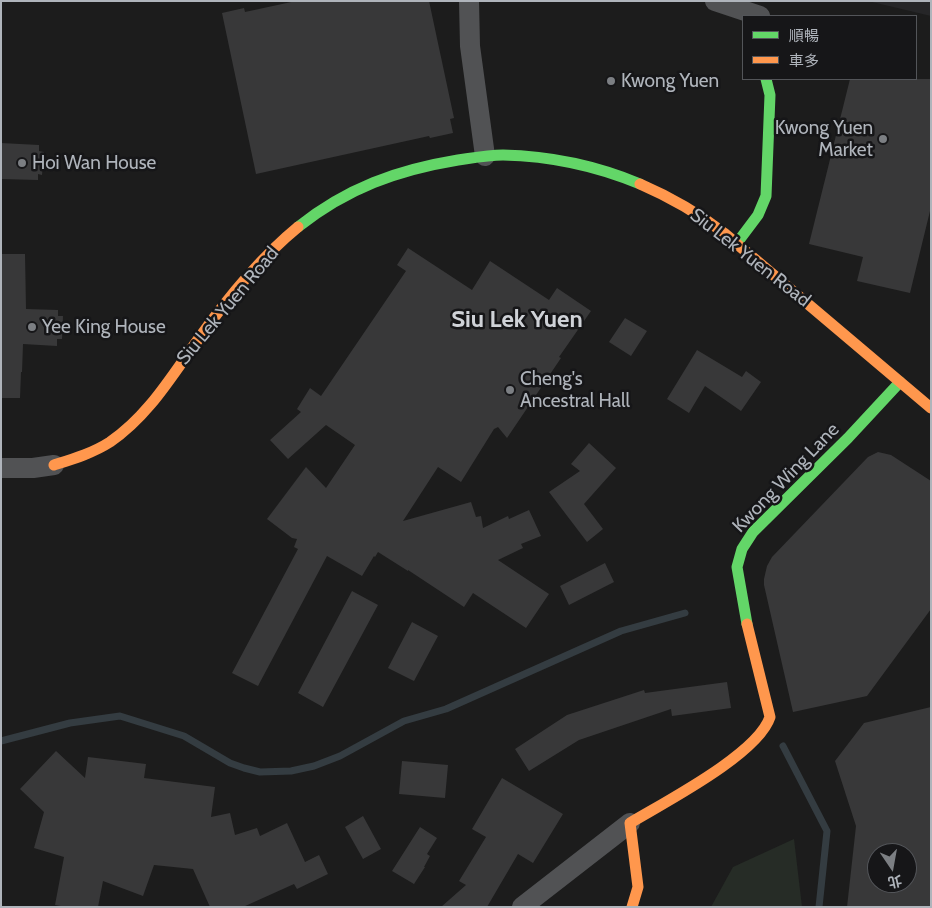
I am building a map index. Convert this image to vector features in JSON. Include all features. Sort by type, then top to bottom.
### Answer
[{"type":"street","points":[[469,1],[470,46],[485,156]]},
{"type":"street","points":[[715,1],[757,15]]},
{"type":"street","points":[[737,243],[764,206],[766,196],[770,95],[766,80]]},
{"type":"street","name":"Siu Lek Yuen Road","points":[[1,468],[33,468],[54,465],[76,459],[97,450],[115,439],[141,417],[193,343],[247,277],[278,244],[329,204],[392,175],[423,166],[485,156],[501,155],[556,160],[603,171],[647,187],[676,201],[702,217],[737,243],[931,408]]},
{"type":"street","name":"Kwong Wing Lane","points":[[630,823],[719,769],[743,751],[766,727],[770,716],[749,633],[737,567],[742,549],[753,532],[848,438],[900,382]]},
{"type":"street","points":[[522,907],[630,823]]},
{"type":"street","points":[[630,823],[638,887],[632,907]]},
{"type":"shaded area","points":[[868,1],[931,1],[931,16]]},
{"type":"shaded area","points":[[794,839],[802,907],[711,907],[733,867]]},
{"type":"building","points":[[296,1],[429,1],[454,118],[450,119],[453,133],[430,138],[429,136],[256,174],[222,13],[244,8],[245,12]]},
{"type":"building","name":"Kwong Yuen Market","points":[[931,79],[931,207],[910,293],[857,281],[863,257],[809,244],[850,80]]},
{"type":"building","name":"Hoi Wan House","points":[[1,143],[39,145],[39,151],[44,152],[42,175],[38,174],[38,180],[1,179]]},
{"type":"building","points":[[408,248],[472,290],[490,261],[549,300],[557,288],[591,311],[507,438],[498,427],[494,429],[461,482],[438,467],[403,521],[471,502],[476,517],[481,516],[483,528],[508,516],[509,519],[529,510],[541,536],[521,544],[523,548],[498,560],[549,594],[526,628],[473,593],[464,607],[378,552],[362,576],[327,556],[258,686],[232,673],[298,549],[294,547],[297,539],[292,538],[267,519],[306,467],[326,488],[355,445],[326,425],[288,459],[270,440],[301,412],[297,409],[310,388],[321,396],[406,271],[397,265]]},
{"type":"building","name":"Yee King House","points":[[1,254],[25,254],[26,309],[58,310],[58,316],[63,316],[62,339],[57,339],[57,346],[23,344],[20,398],[1,398]]},
{"type":"building","points":[[625,318],[647,331],[631,356],[609,342]]},
{"type":"building","points":[[697,350],[742,377],[746,371],[761,382],[741,411],[705,386],[689,413],[667,399]]},
{"type":"building","points":[[589,443],[616,468],[584,504],[603,529],[587,542],[549,492],[580,471],[571,464]]},
{"type":"building","points":[[878,452],[891,455],[931,481],[931,609],[867,696],[793,712],[764,585],[767,566],[772,557],[868,457]]},
{"type":"building","points":[[605,563],[614,582],[569,605],[560,586]]},
{"type":"building","points":[[352,591],[378,605],[323,707],[298,693]]},
{"type":"building","points":[[412,622],[438,636],[414,681],[388,668]]},
{"type":"building","points":[[727,682],[731,708],[672,716],[671,709],[579,740],[529,771],[515,749],[567,715],[644,690],[645,693]]},
{"type":"building","points":[[931,707],[931,907],[847,907],[856,826],[835,761],[864,723]]},
{"type":"building","points":[[56,751],[85,778],[88,757],[146,764],[144,778],[215,787],[211,817],[230,813],[235,835],[257,828],[260,836],[287,823],[305,862],[319,855],[328,874],[297,889],[294,884],[243,907],[210,907],[193,869],[154,865],[143,896],[103,881],[98,907],[55,905],[64,857],[34,848],[44,812],[20,789]]},
{"type":"building","points":[[402,761],[448,765],[445,798],[399,794]]},
{"type":"building","points":[[502,778],[563,814],[533,863],[518,854],[487,907],[441,907],[466,885],[459,881],[486,837],[472,829]]},
{"type":"building","points":[[363,816],[381,849],[363,859],[345,827]]},
{"type":"building","points":[[420,827],[437,838],[427,854],[430,856],[425,867],[414,884],[392,871]]},
{"type":"waterway","points":[[1,741],[70,723],[120,716],[184,736],[230,763],[244,768],[260,772],[291,771],[314,766],[340,756],[404,721],[446,709],[621,631],[685,613]]},
{"type":"waterway","points":[[783,746],[827,831],[819,907]]},
{"type":"traffic: fast","points":[[737,243],[758,215],[766,196],[770,95],[766,80]]},
{"type":"traffic: fast","points":[[298,227],[335,201],[393,175],[436,164],[480,157],[503,155],[538,157],[590,167],[640,184]]},
{"type":"traffic: fast","points":[[747,624],[737,567],[742,549],[753,532],[848,438],[900,382]]},
{"type":"traffic: slow","points":[[640,184],[684,206],[724,233],[931,408]]},
{"type":"traffic: slow","points":[[54,465],[103,446],[124,432],[158,395],[231,295],[270,253],[298,227]]},
{"type":"traffic: slow","points":[[632,907],[638,887],[630,823],[687,790],[730,761],[762,731],[770,717],[747,624]]},
{"type":"place","name":"Kwong Yuen","points":[[611,81]]},
{"type":"place","name":"Kwong Yuen Market","points":[[883,139]]},
{"type":"place","name":"Hoi Wan House","points":[[22,163]]},
{"type":"place","name":"Yee King House","points":[[32,327]]},
{"type":"place","name":"Cheng's Ancestral Hall","points":[[510,390]]},
{"type":"district","name":"Siu Lek Yuen","points":[[517,320]]}]
